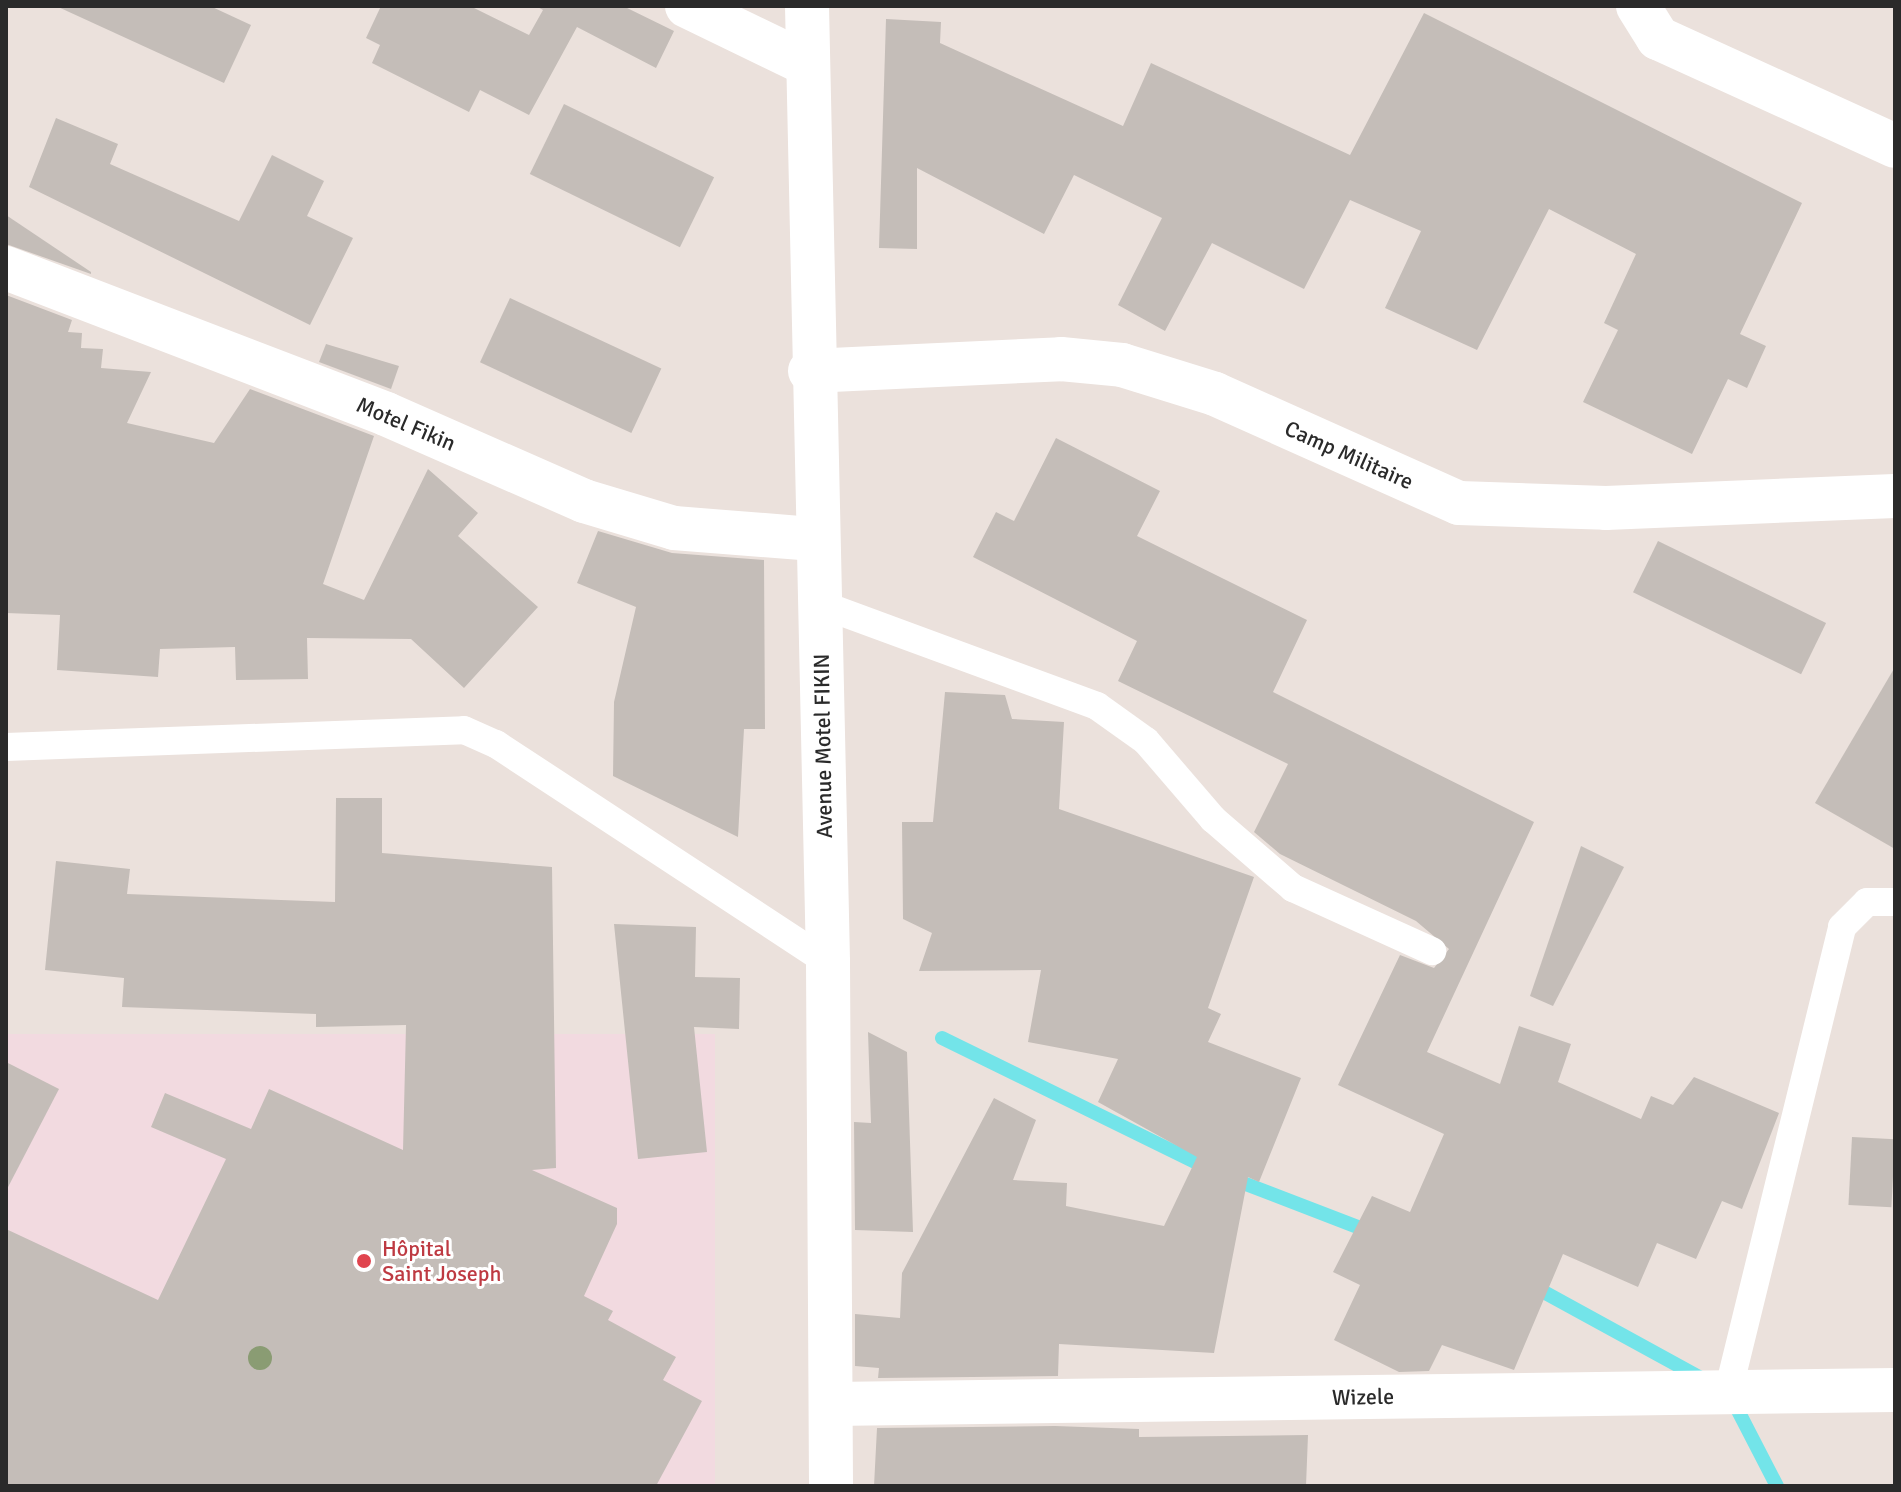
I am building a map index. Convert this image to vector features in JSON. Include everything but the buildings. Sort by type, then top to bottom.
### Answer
[{"type":"street","points":[[687,6],[807,64]]},
{"type":"street","name":"Avenue Motel FIKIN","points":[[807,6],[810,371],[820,604],[828,962],[831,1486]]},
{"type":"street","points":[[1638,6],[1658,38],[1895,146]]},
{"type":"street","name":"Motel Fikin","points":[[6,268],[386,414],[596,505],[674,528],[815,539]]},
{"type":"street","name":"Camp Militaire","points":[[810,371],[1061,359],[1122,365],[1215,394],[1459,503],[1606,508],[1895,496]]},
{"type":"street","name":"Wizele","points":[[832,1404],[1895,1390]]},
{"type":"lane","points":[[820,604],[1097,706],[1146,741],[1224,830],[1293,888],[1432,951]]},
{"type":"lane","points":[[6,747],[464,730],[496,744],[828,962]]},
{"type":"lane","points":[[1728,1392],[1842,927],[1867,902],[1895,902]]},
{"type":"shaded area","name":"Hôpital Saint Joseph","points":[[6,1034],[715,1034],[715,1486],[6,1486]]},
{"type":"waterway","points":[[942,1038],[1211,1170]]},
{"type":"waterway","points":[[1230,1178],[1371,1232]]},
{"type":"waterway","points":[[1531,1285],[1703,1379]]},
{"type":"waterway","points":[[1732,1399],[1777,1486]]},
{"type":"place","name":"Hôpital Saint Joseph","points":[[364,1261]]}]
